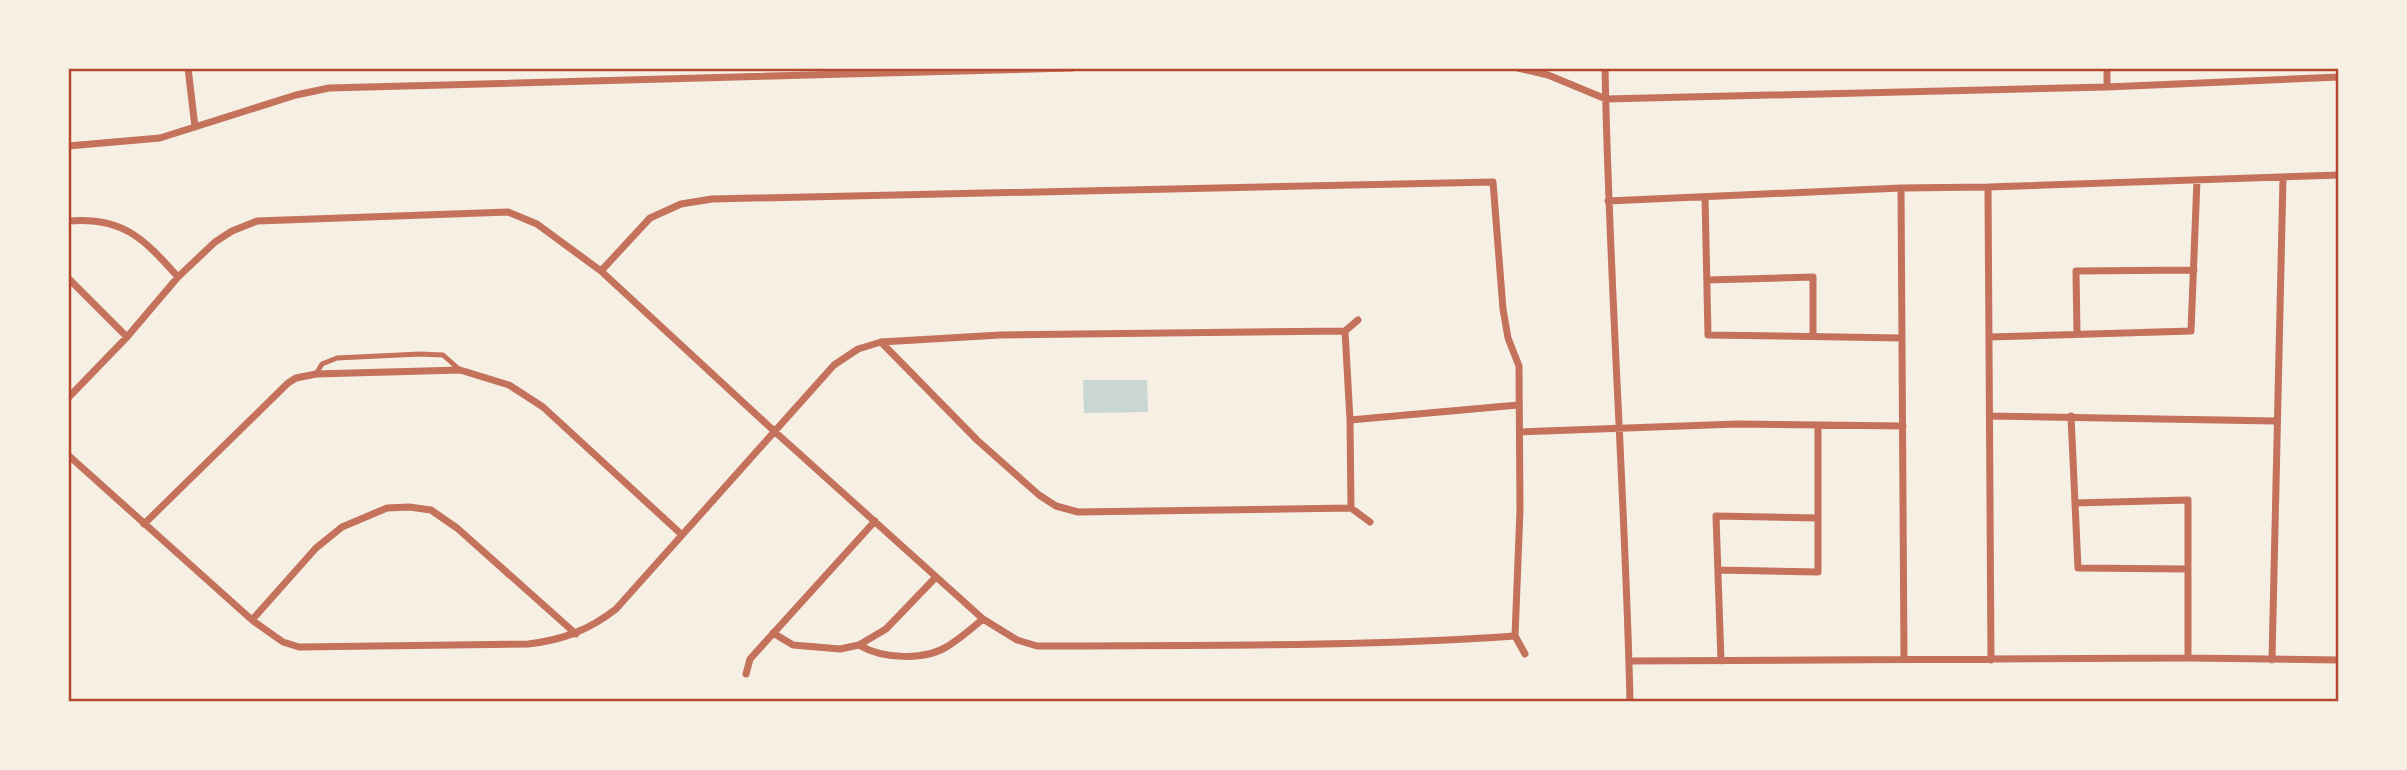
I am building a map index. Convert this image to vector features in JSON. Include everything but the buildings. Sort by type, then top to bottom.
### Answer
[{"type":"street","points":[[188,68],[195,127]]},
{"type":"street","points":[[68,146],[160,138],[296,94],[329,88],[367,89],[772,72],[1072,68]]},
{"type":"street","points":[[1518,68],[1548,75],[1606,100],[2107,87],[2339,77]]},
{"type":"street","points":[[1605,68],[1608,201],[1630,701]]},
{"type":"street","points":[[2107,68],[2107,87]]},
{"type":"street","points":[[2264,68],[2264,80]]},
{"type":"street","points":[[1608,201],[1901,188],[2339,175]]},
{"type":"street","points":[[2272,660],[2283,178]]},
{"type":"street","points":[[1989,337],[2191,331],[2197,180]]},
{"type":"street","points":[[601,271],[650,218],[681,204],[712,200],[1493,182],[1503,309],[1508,338],[1519,366],[1515,636],[1525,654]]},
{"type":"street","points":[[1988,187],[1992,660]]},
{"type":"street","points":[[1901,188],[1904,660]]},
{"type":"street","points":[[1705,197],[1708,335],[1902,338]]},
{"type":"street","points":[[68,398],[127,337],[178,277],[215,242],[232,231],[257,221],[508,212],[537,224],[601,271],[983,619],[1010,636],[1037,646],[1286,645],[1429,642],[1515,636]]},
{"type":"street","points":[[68,220],[103,220],[124,230],[147,242],[178,277]]},
{"type":"street","points":[[2077,334],[2076,271],[2194,270]]},
{"type":"street","points":[[1707,280],[1813,277],[1814,335]]},
{"type":"street","points":[[68,278],[127,337]]},
{"type":"street","points":[[68,455],[252,620],[283,642],[299,647],[528,644],[553,641],[576,634],[597,624],[616,608],[773,430],[834,365],[858,349],[881,342],[1000,335],[1345,331],[1358,320]]},
{"type":"street","points":[[1345,331],[1351,508]]},
{"type":"street","points":[[881,342],[976,440],[1039,495],[1056,506],[1078,512],[1351,508],[1370,522]]},
{"type":"street","points":[[144,524],[296,378],[316,374],[460,370],[509,385],[543,407],[681,534]]},
{"type":"street","points":[[1350,420],[1518,405]]},
{"type":"street","points":[[1990,416],[2276,421]]},
{"type":"street","points":[[2071,416],[2078,568],[2188,569]]},
{"type":"street","points":[[1520,432],[1737,424],[1903,426]]},
{"type":"street","points":[[1718,570],[1818,572],[1818,425]]},
{"type":"street","points":[[2075,503],[2188,500],[2188,658]]},
{"type":"street","points":[[252,620],[316,548],[342,527],[387,508],[409,507],[431,510],[457,528],[576,634]]},
{"type":"street","points":[[1721,661],[1716,516],[1818,517]]},
{"type":"street","points":[[746,674],[750,659],[875,521]]},
{"type":"street","points":[[773,634],[793,645],[840,649],[859,645],[886,628],[936,577]]},
{"type":"street","points":[[859,645],[872,653],[923,655],[946,648],[983,619]]},
{"type":"street","points":[[1629,661],[2188,658],[2339,660]]},
{"type":"lane","points":[[316,374],[322,364],[337,358],[420,354],[443,355],[460,370]]},
{"type":"shaded area","points":[[1083,380],[1147,380],[1148,412],[1084,413]]}]
